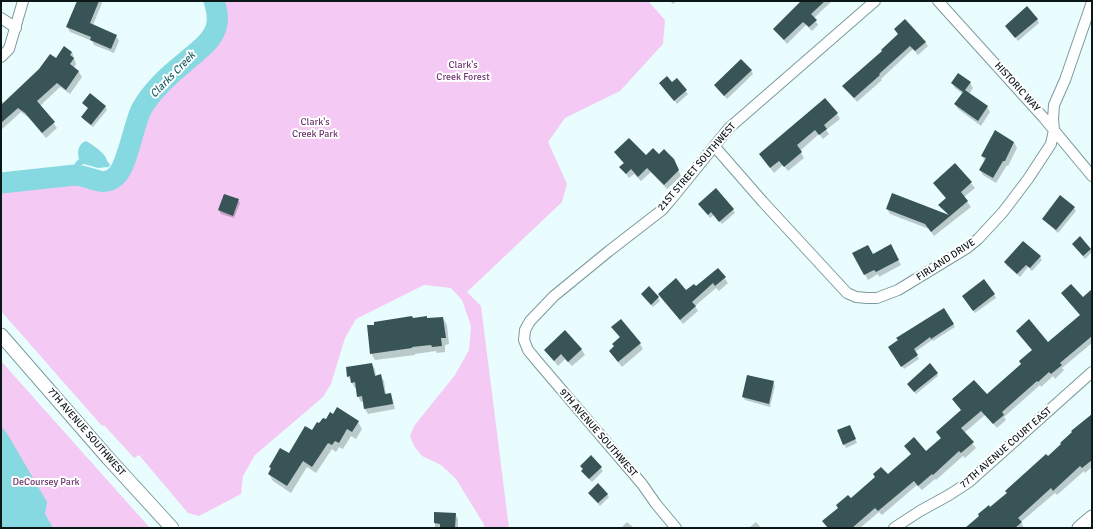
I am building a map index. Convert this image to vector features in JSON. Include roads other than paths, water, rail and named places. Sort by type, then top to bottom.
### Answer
[{"type":"street","points":[[1,57],[9,49],[16,28],[22,1]]},
{"type":"street","name":"21ST STREET SOUTHWEST","points":[[524,335],[530,321],[542,307],[670,202],[729,128],[875,1]]},
{"type":"street","name":"HISTORIC WAY","points":[[938,1],[1054,130],[1092,176]]},
{"type":"street","name":"FIRLAND DRIVE","points":[[715,146],[763,202],[847,293],[856,297],[877,298],[898,290],[931,271],[978,238],[1003,212],[1028,179],[1051,144],[1054,130],[1054,105],[1092,2]]},
{"type":"street","points":[[1,18],[16,28]]},
{"type":"street","name":"7TH AVENUE SOUTHWEST","points":[[1,335],[108,458],[172,528]]},
{"type":"street","name":"9TH AVENUE SOUTHWEST","points":[[524,335],[525,344],[537,361],[642,484],[676,528]]},
{"type":"street","name":"77TH AVENUE COURT EAST","points":[[894,528],[920,511],[949,496],[969,482],[1092,372]]},
{"type":"street","points":[[1079,528],[1092,517]]},
{"type":"water","points":[[86,141],[105,156],[110,164],[109,167],[98,168],[84,164],[78,166],[75,165],[79,159],[78,151],[80,146]]},
{"type":"water","points":[[1,426],[8,435],[47,502],[45,514],[53,528],[1,528]]},
{"type":"waterway","name":"Clarks Creek","points":[[1,183],[75,175],[100,181],[110,180],[115,177],[123,165],[138,117],[145,103],[160,84],[202,47],[214,33],[217,24],[217,11],[214,1]]},
{"type":"park label","name":"Clark's Creek Forest","points":[[463,70]]},
{"type":"park label","name":"Clark's Creek Park","points":[[315,128]]},
{"type":"park label","name":"DeCoursey Park","points":[[46,482]]}]
